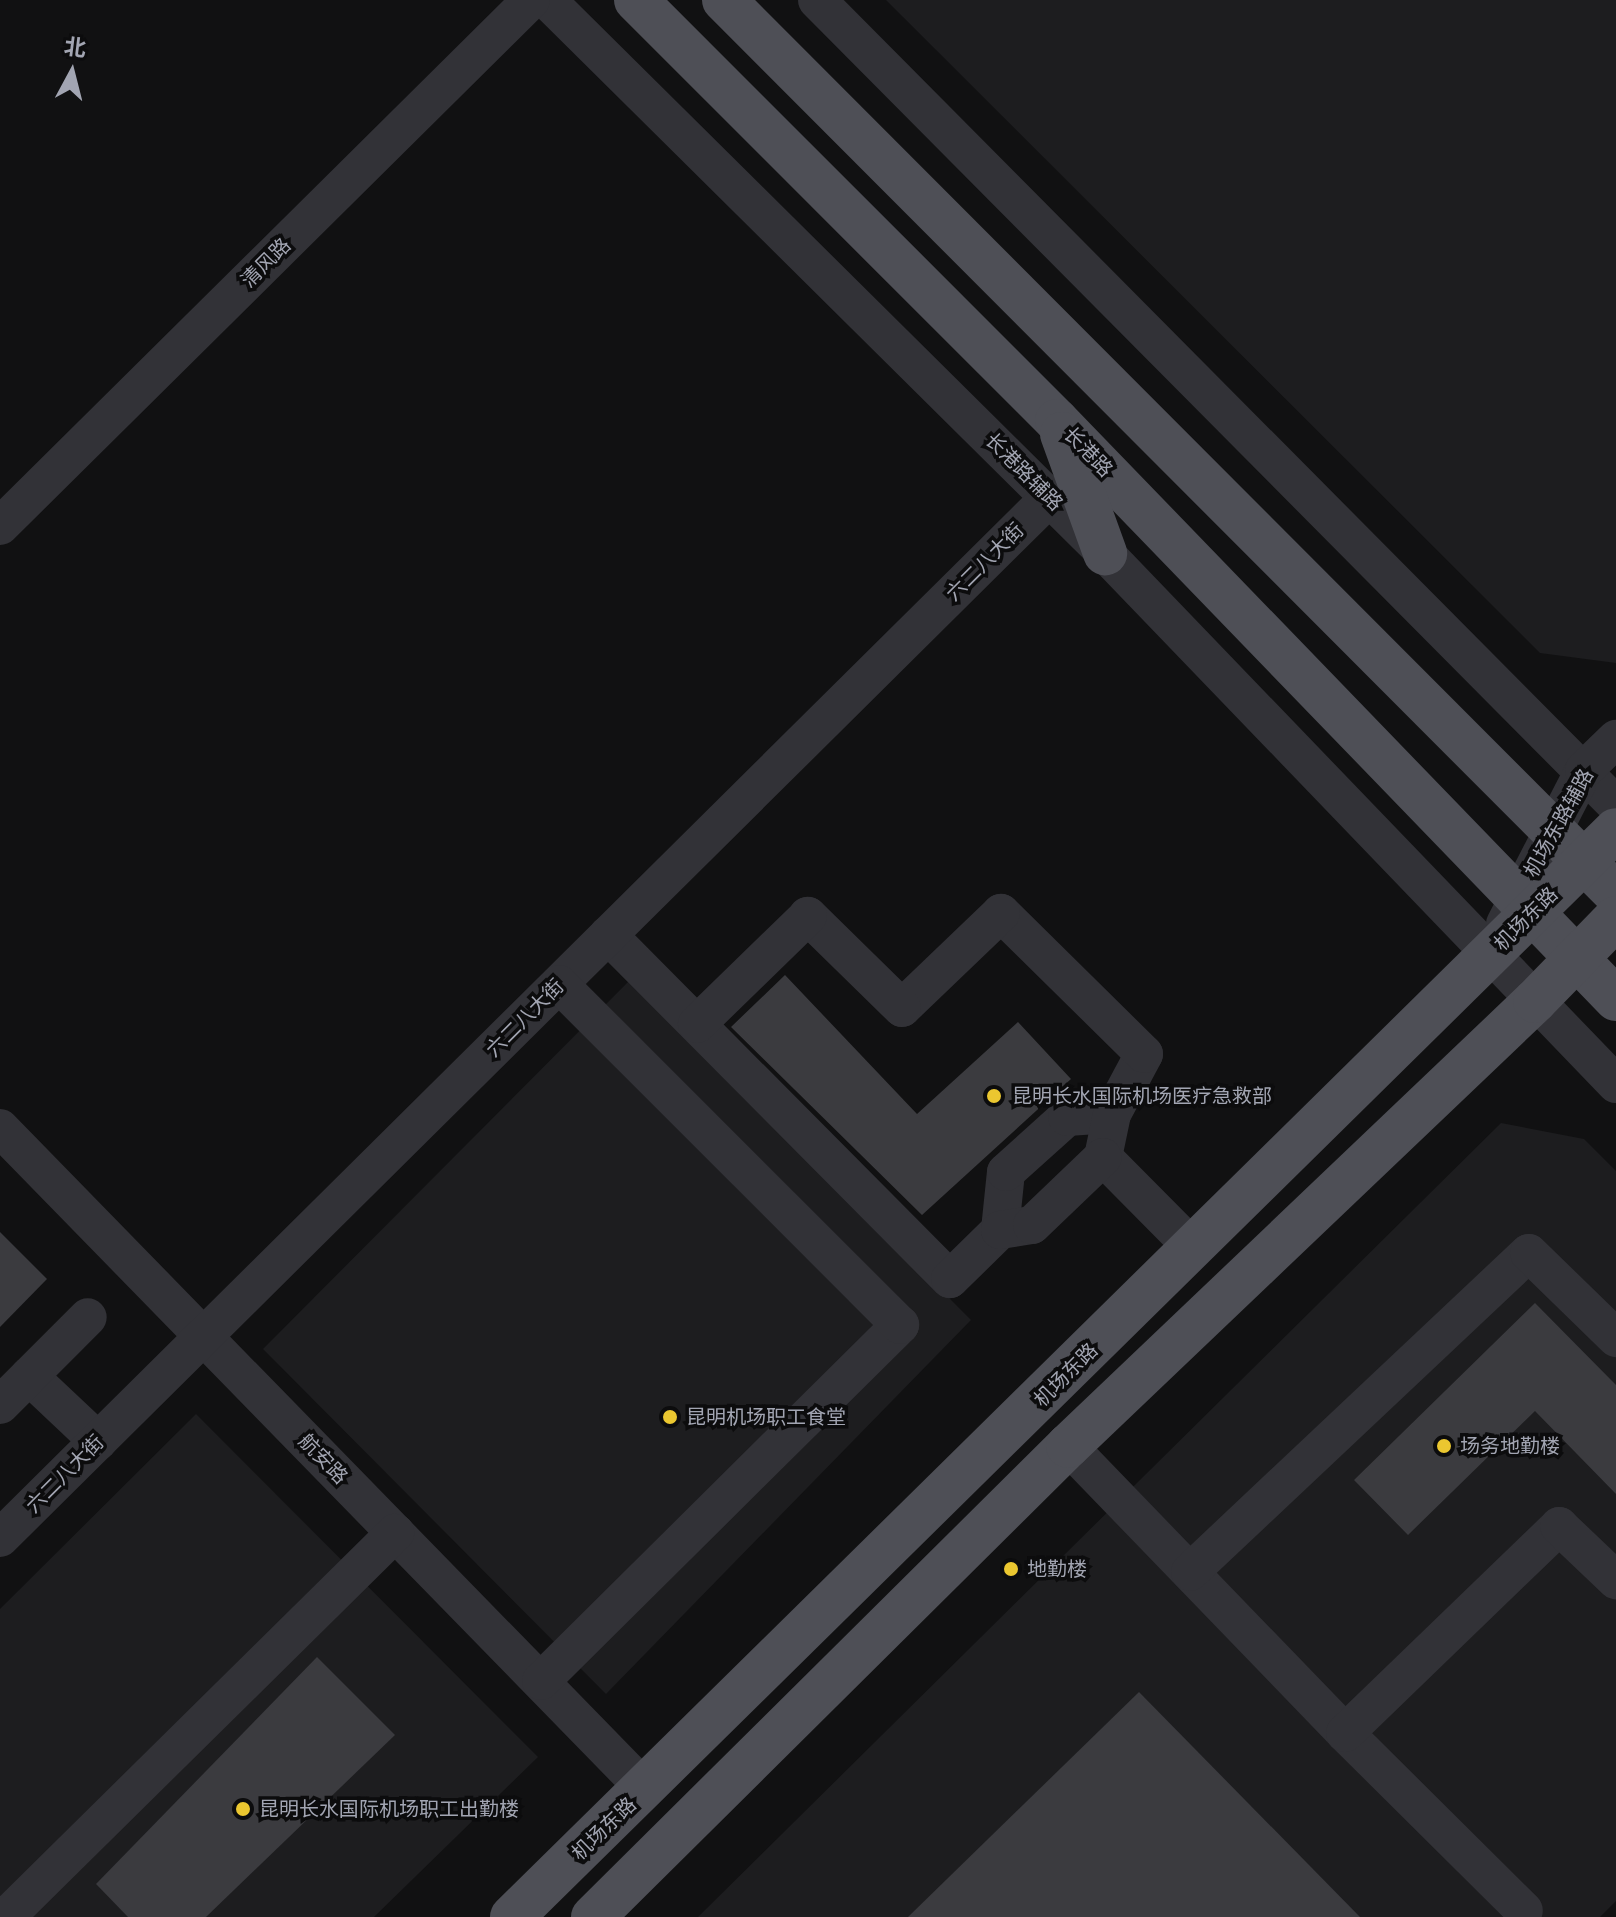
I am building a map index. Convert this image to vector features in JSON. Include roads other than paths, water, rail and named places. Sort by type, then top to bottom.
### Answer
[{"type":"main road","name":"长港路","points":[[636,0],[1057,421],[1472,847],[1525,906],[1599,972]]},
{"type":"main road","points":[[724,0],[1616,894]]},
{"type":"main road","points":[[766,0],[796,73]]},
{"type":"main road","points":[[1057,421],[1105,553]]},
{"type":"main road","name":"机场东路","points":[[512,1917],[1490,955],[1525,906],[1584,862],[1616,830]]},
{"type":"main road","points":[[593,1917],[1068,1446],[1535,1001],[1599,972],[1616,918]]},
{"type":"street","name":"清风路","points":[[0,526],[531,0]]},
{"type":"street","name":"长港路辅路","points":[[547,0],[1105,553],[1616,1084]]},
{"type":"street","points":[[817,0],[1616,805]]},
{"type":"street","name":"六二八大街","points":[[0,1538],[1049,498]]},
{"type":"street","name":"机场东路辅路","points":[[1525,906],[1552,832],[1584,770],[1616,739]]},
{"type":"street","points":[[608,935],[950,1279],[1000,1230],[1032,1225],[1103,1157],[1112,1114],[1144,1054],[1001,913],[902,1008],[808,916],[697,1024]]},
{"type":"street","points":[[541,1681],[900,1325],[559,984]]},
{"type":"street","points":[[1000,1230],[1006,1172],[1067,1117],[1112,1114]]},
{"type":"street","name":"航安路","points":[[0,1128],[645,1789]]},
{"type":"street","points":[[1103,1157],[1193,1248]]},
{"type":"street","points":[[1190,1572],[1529,1253],[1616,1338]]},
{"type":"street","points":[[0,1405],[88,1317]]},
{"type":"street","points":[[29,1376],[98,1441]]},
{"type":"street","points":[[1068,1446],[1345,1733],[1524,1911]]},
{"type":"street","points":[[1345,1733],[1559,1526],[1616,1580]]},
{"type":"street","points":[[6,1917],[395,1533]]},
{"type":"place","name":"昆明长水国际机场医疗急救部","points":[[994,1096]]},
{"type":"place","name":"昆明机场职工食堂","points":[[670,1417]]},
{"type":"place","name":"场务地勤楼","points":[[1444,1446]]},
{"type":"place","name":"地勤楼","points":[[1011,1569]]},
{"type":"place","name":"昆明长水国际机场职工出勤楼","points":[[243,1809]]}]
